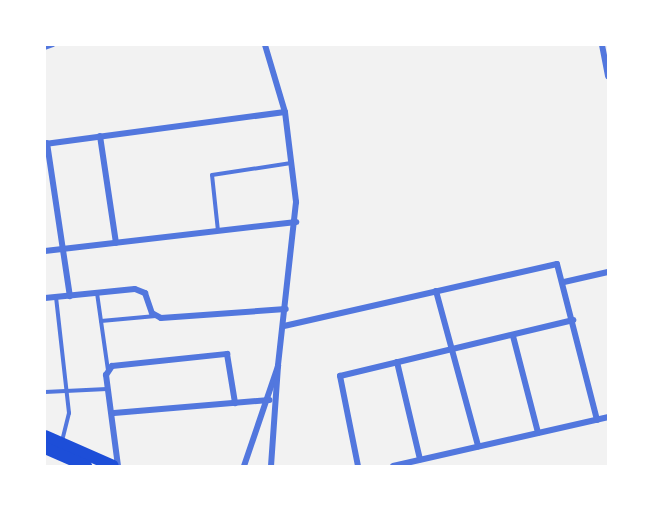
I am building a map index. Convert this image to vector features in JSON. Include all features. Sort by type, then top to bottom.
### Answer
[{"type":"main road","points":[[45,436],[113,466]]},
{"type":"main road","points":[[45,448],[86,466]]},
{"type":"street","points":[[265,45],[285,111],[294,163],[296,222],[278,366],[271,466]]},
{"type":"street","points":[[602,45],[608,76]]},
{"type":"street","points":[[70,296],[46,144],[285,111]]},
{"type":"street","points":[[100,136],[116,243]]},
{"type":"street","points":[[45,251],[296,222]]},
{"type":"street","points":[[284,326],[557,264],[564,282],[597,420]]},
{"type":"street","points":[[564,282],[608,272]]},
{"type":"street","points":[[45,298],[140,291],[156,316],[286,309]]},
{"type":"street","points":[[436,291],[454,349],[478,446]]},
{"type":"street","points":[[358,466],[340,376],[573,320]]},
{"type":"street","points":[[513,336],[538,433]]},
{"type":"street","points":[[118,466],[108,370],[131,361],[227,354],[235,403]]},
{"type":"street","points":[[397,362],[420,459]]},
{"type":"street","points":[[244,466],[278,366]]},
{"type":"street","points":[[114,413],[276,399]]},
{"type":"street","points":[[393,466],[608,417]]},
{"type":"lane","points":[[45,48],[53,45]]},
{"type":"lane","points":[[218,231],[212,175],[294,163]]},
{"type":"lane","points":[[97,293],[108,370]]},
{"type":"lane","points":[[56,297],[69,413],[62,443]]},
{"type":"lane","points":[[101,321],[156,316]]},
{"type":"lane","points":[[45,392],[109,389]]}]
